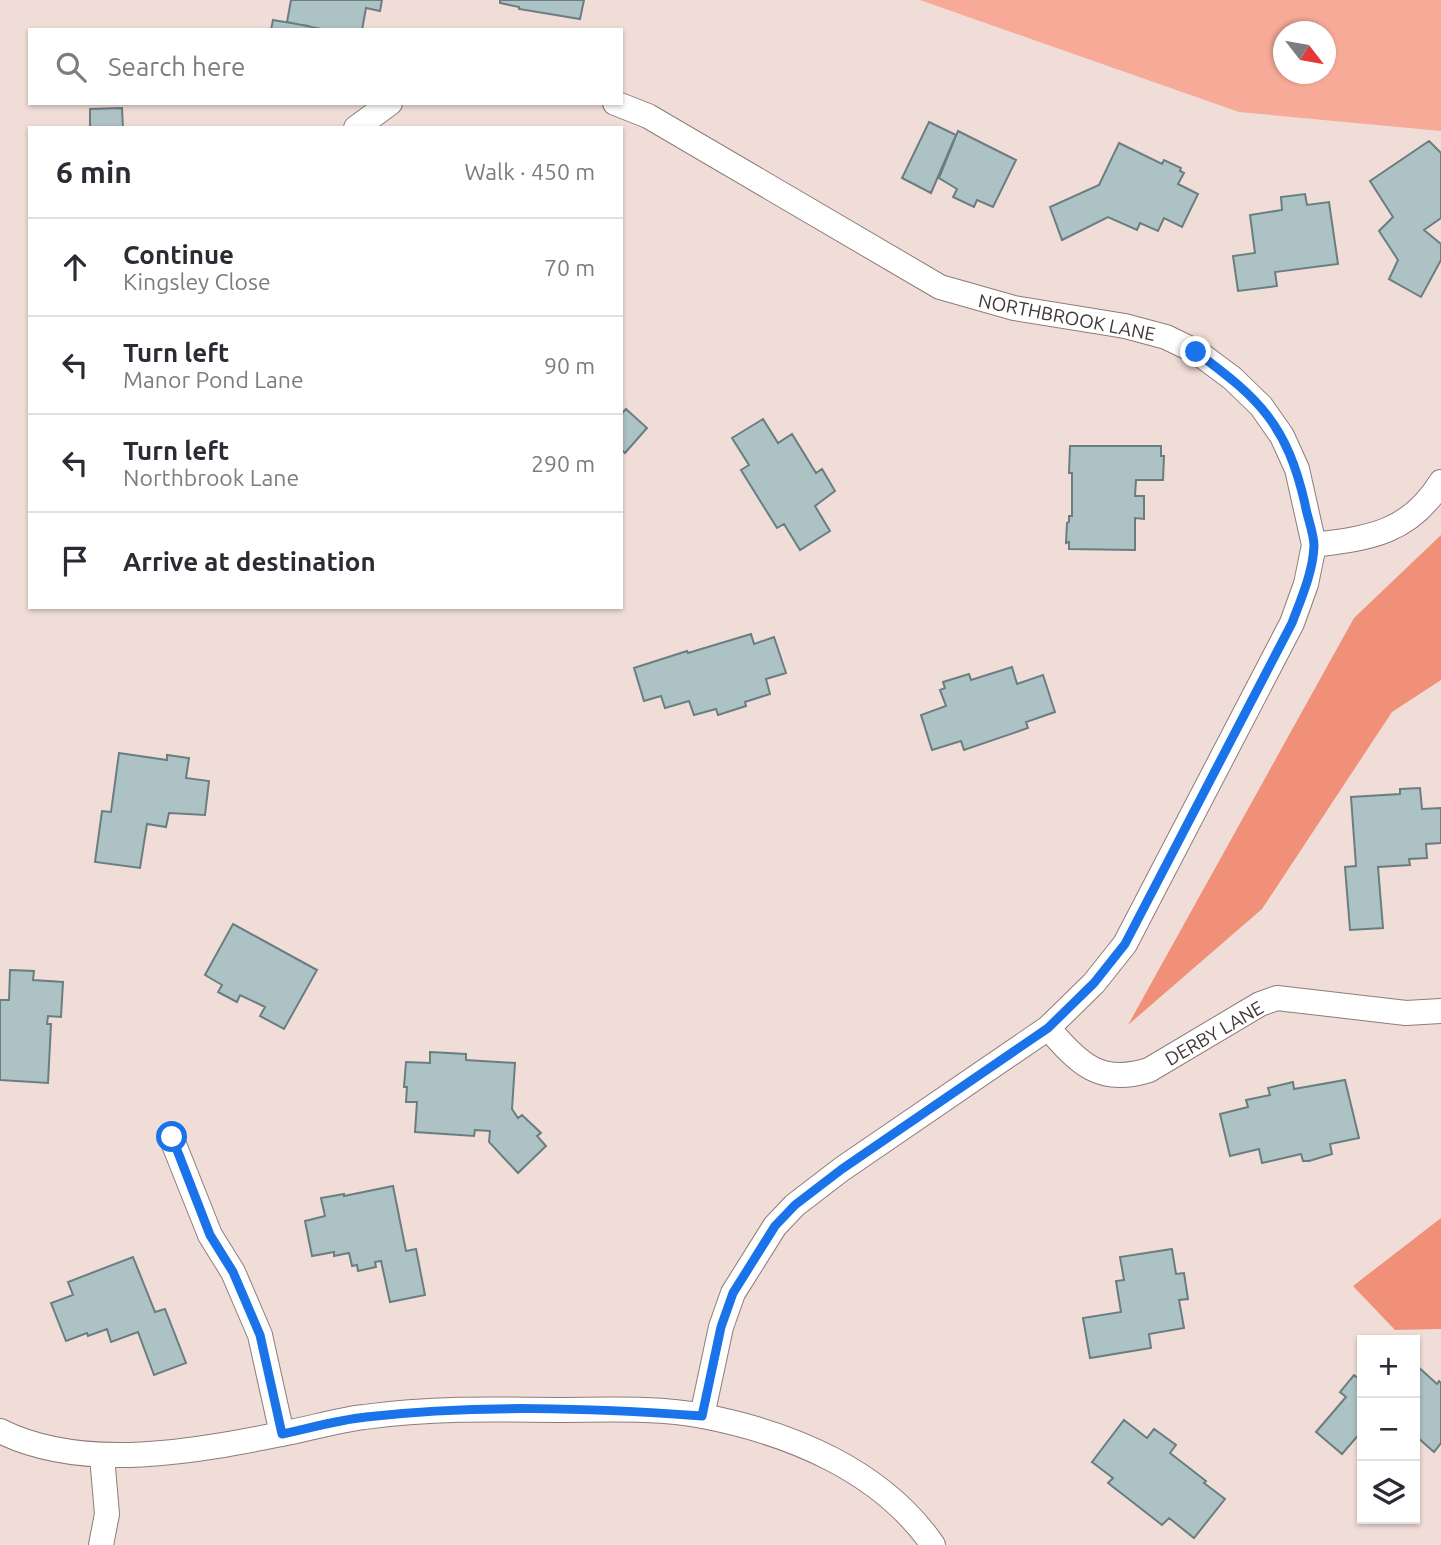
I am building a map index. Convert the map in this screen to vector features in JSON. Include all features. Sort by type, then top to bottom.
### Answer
[{"type":"street","points":[[359,126],[387,105]]},
{"type":"street","name":"NORTHBROOK LANE","points":[[620,105],[648,116],[940,287],[1014,308],[1125,326],[1166,337],[1196,352],[1232,378],[1261,406],[1282,436],[1297,469],[1314,545],[1306,584],[1292,623],[1125,944],[1094,983],[1048,1028],[842,1169],[795,1205],[775,1226],[733,1293],[721,1327],[702,1416]]},
{"type":"street","points":[[1314,545],[1354,540],[1386,532],[1412,516],[1441,482]]},
{"type":"street","name":"DERBY LANE","points":[[1048,1028],[1073,1056],[1091,1068],[1108,1074],[1129,1076],[1149,1070],[1260,1004],[1277,998],[1406,1013],[1441,1011]]},
{"type":"street","points":[[172,1137],[210,1235],[233,1272],[260,1335],[282,1434]]},
{"type":"street","points":[[0,1431],[13,1438],[54,1449],[102,1456],[188,1450],[363,1417],[460,1408],[635,1411],[702,1416],[767,1432],[812,1447],[877,1488],[904,1511],[933,1545]]},
{"type":"street","points":[[101,1545],[107,1514],[102,1456]]},
{"type":"shaded area","points":[[920,0],[1441,0],[1441,131],[1239,112]]},
{"type":"shaded area","points":[[1441,535],[1441,680],[1392,712],[1262,909],[1128,1025],[1354,618]]},
{"type":"shaded area","points":[[1441,1218],[1441,1329],[1395,1330],[1353,1286]]},
{"type":"building","points":[[291,0],[382,0],[380,11],[366,8],[362,28],[316,28],[287,22]]},
{"type":"building","points":[[500,0],[584,0],[580,19],[519,9],[500,3]]},
{"type":"building","points":[[273,20],[309,26],[308,28],[271,28]]},
{"type":"building","points":[[122,108],[123,126],[90,126],[90,109]]},
{"type":"building","points":[[929,122],[956,135],[931,193],[902,178]]},
{"type":"building","points":[[958,131],[1016,160],[993,207],[977,200],[974,207],[953,197],[957,189],[939,178]]},
{"type":"building","points":[[1429,141],[1441,153],[1441,218],[1424,230],[1441,244],[1441,260],[1421,297],[1389,279],[1398,260],[1379,231],[1393,217],[1370,181]]},
{"type":"building","points":[[1119,143],[1162,164],[1164,160],[1181,168],[1180,171],[1184,173],[1178,184],[1198,194],[1182,227],[1164,218],[1158,231],[1140,223],[1137,230],[1108,217],[1062,240],[1050,207],[1099,185]]},
{"type":"building","points":[[1305,194],[1307,205],[1329,202],[1338,264],[1275,272],[1277,286],[1238,291],[1233,256],[1255,253],[1250,215],[1282,210],[1281,197]]},
{"type":"building","points":[[626,409],[647,428],[625,453],[623,451],[623,412]]},
{"type":"building","points":[[763,419],[778,443],[792,434],[816,473],[822,469],[835,491],[815,506],[830,531],[800,550],[784,524],[777,528],[741,470],[749,465],[732,438]]},
{"type":"building","points":[[1070,446],[1161,446],[1161,456],[1164,456],[1163,480],[1136,480],[1135,496],[1144,496],[1144,519],[1135,518],[1135,550],[1069,549],[1069,542],[1066,543],[1067,523],[1069,516],[1072,516]]},
{"type":"building","points":[[751,634],[754,644],[774,637],[786,673],[766,679],[770,694],[745,702],[746,706],[718,715],[716,709],[694,715],[689,701],[665,708],[661,696],[644,701],[634,668]]},
{"type":"building","points":[[1012,667],[1017,684],[1043,675],[1055,712],[1026,722],[1028,728],[964,750],[961,741],[932,750],[921,715],[946,706],[940,690],[945,688],[943,682],[969,674],[971,680]]},
{"type":"building","points":[[119,753],[167,760],[167,755],[189,758],[186,778],[209,781],[205,815],[169,813],[166,827],[147,824],[140,868],[95,862],[102,811],[111,812]]},
{"type":"building","points":[[1420,788],[1422,809],[1441,808],[1441,843],[1426,844],[1427,858],[1409,859],[1410,865],[1378,867],[1383,928],[1350,930],[1345,867],[1356,866],[1351,797],[1400,794],[1400,789]]},
{"type":"building","points":[[233,924],[317,970],[284,1029],[260,1016],[265,1007],[240,995],[237,1002],[218,992],[222,985],[205,975]]},
{"type":"building","points":[[10,970],[34,971],[33,980],[63,982],[61,1017],[48,1016],[47,1024],[51,1024],[48,1083],[0,1080],[0,1000],[9,1000]]},
{"type":"building","points":[[430,1052],[466,1054],[466,1060],[515,1063],[512,1109],[518,1118],[522,1115],[541,1133],[537,1136],[546,1146],[518,1173],[489,1142],[490,1131],[475,1130],[474,1136],[415,1132],[417,1102],[406,1102],[406,1062],[430,1063]]},
{"type":"building","points":[[1345,1080],[1359,1138],[1330,1144],[1332,1154],[1309,1161],[1303,1161],[1301,1154],[1262,1163],[1259,1149],[1230,1156],[1220,1114],[1248,1107],[1246,1100],[1270,1095],[1268,1088],[1293,1082],[1294,1089]]},
{"type":"building","points":[[393,1186],[406,1251],[416,1249],[425,1295],[390,1302],[381,1261],[375,1262],[376,1267],[358,1271],[357,1265],[352,1266],[349,1253],[334,1256],[334,1252],[312,1256],[305,1221],[325,1216],[321,1198]]},
{"type":"building","points":[[1172,1249],[1176,1274],[1184,1273],[1188,1299],[1179,1300],[1184,1328],[1149,1334],[1151,1348],[1090,1358],[1083,1318],[1121,1312],[1116,1281],[1124,1280],[1120,1257]]},
{"type":"building","points":[[133,1257],[155,1312],[165,1309],[186,1363],[154,1375],[138,1332],[111,1342],[107,1329],[66,1341],[51,1303],[73,1295],[68,1282]]},
{"type":"building","points":[[1420,1369],[1437,1384],[1439,1381],[1441,1383],[1441,1443],[1434,1452],[1420,1440]]},
{"type":"building","points":[[1354,1375],[1357,1377],[1357,1437],[1342,1454],[1316,1432],[1346,1397],[1340,1392]]},
{"type":"building","points":[[1124,1420],[1147,1438],[1154,1429],[1176,1445],[1170,1453],[1225,1499],[1194,1538],[1169,1518],[1162,1525],[1108,1483],[1113,1478],[1092,1462]]},
{"type":"route","points":[[172,1137],[196,1204],[210,1235],[233,1272],[260,1335],[282,1434],[363,1417],[460,1408],[635,1411],[702,1416],[721,1327],[733,1293],[775,1226],[795,1205],[842,1169],[1048,1028],[1094,983],[1125,944],[1292,623],[1306,584],[1314,545],[1297,469],[1282,436],[1261,406],[1232,378],[1196,352]]}]
